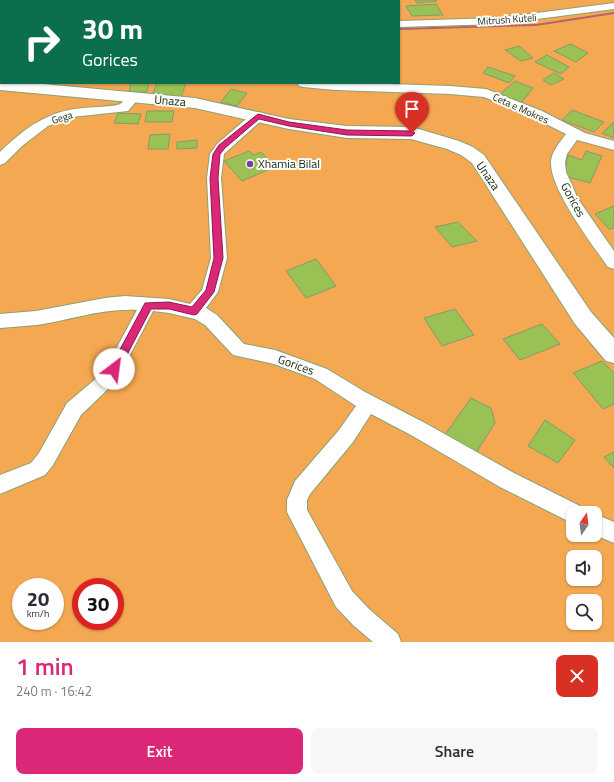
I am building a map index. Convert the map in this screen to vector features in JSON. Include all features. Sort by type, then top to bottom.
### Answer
[{"type":"main road","name":"Unaza","points":[[0,85],[195,103],[289,124],[347,132],[412,133],[453,145],[467,151],[478,160],[583,318],[614,354]]},
{"type":"street","name":"Mitrush Kuteli","points":[[400,24],[505,20],[614,6]]},
{"type":"street","name":"Ceta e Mokres","points":[[314,84],[342,87],[450,90],[486,93],[537,114],[575,133],[595,141],[614,146]]},
{"type":"street","name":"Gega","points":[[0,160],[17,143],[43,124],[70,113],[123,108],[134,98]]},
{"type":"street","points":[[194,311],[210,292],[219,258],[214,178],[217,154],[222,146],[258,116]]},
{"type":"street","name":"Gorices","points":[[575,133],[560,153],[558,163],[559,175],[578,211],[614,263]]},
{"type":"street","name":"Gorices","points":[[0,321],[36,318],[118,304],[169,306],[194,311],[211,320],[239,350],[275,357],[321,374],[368,403],[418,429],[507,480],[566,510]]},
{"type":"street","points":[[0,485],[38,469],[46,459],[74,409],[104,382],[114,369],[148,306]]},
{"type":"street","points":[[368,403],[346,436],[302,488],[297,500],[297,512],[344,599],[361,617],[390,642]]},
{"type":"street","points":[[602,527],[614,533]]},
{"type":"shaded area","points":[[400,0],[614,0],[614,642],[0,642],[0,84],[400,84]]},
{"type":"building","points":[[415,0],[436,0],[437,1],[417,3]]},
{"type":"building","points":[[436,4],[443,15],[412,16],[406,6]]},
{"type":"building","points":[[571,44],[588,53],[576,62],[554,51]]},
{"type":"building","points":[[519,46],[533,58],[521,61],[505,50]]},
{"type":"building","points":[[547,55],[569,67],[561,74],[535,62]]},
{"type":"building","points":[[488,67],[515,76],[509,83],[483,73]]},
{"type":"building","points":[[554,73],[564,79],[551,85],[543,80]]},
{"type":"building","points":[[515,81],[533,88],[521,103],[500,94]]},
{"type":"building","points":[[131,84],[149,84],[147,92],[129,92]]},
{"type":"building","points":[[157,84],[186,84],[181,97],[152,95]]},
{"type":"building","points":[[231,89],[247,93],[237,106],[221,102]]},
{"type":"building","points":[[572,110],[604,122],[594,132],[562,120]]},
{"type":"building","points":[[147,111],[174,111],[172,122],[145,122]]},
{"type":"building","points":[[118,113],[141,114],[138,124],[114,123]]},
{"type":"building","points":[[614,122],[614,138],[602,133]]},
{"type":"building","points":[[170,134],[168,149],[148,149],[150,135]]},
{"type":"building","points":[[197,140],[197,148],[177,149],[177,142]]},
{"type":"building","name":"Xhamia Bilal","points":[[249,151],[254,155],[261,152],[275,167],[242,181],[224,161]]},
{"type":"building","points":[[586,151],[602,156],[590,183],[564,176],[568,155],[582,160]]},
{"type":"building","points":[[614,206],[614,228],[609,229],[595,214]]},
{"type":"building","points":[[458,222],[477,241],[452,247],[435,227]]},
{"type":"building","points":[[316,259],[336,286],[306,298],[286,271]]},
{"type":"building","points":[[455,309],[474,335],[442,346],[424,318]]},
{"type":"building","points":[[542,324],[560,344],[520,360],[503,339]]},
{"type":"building","points":[[602,361],[614,373],[614,404],[603,409],[573,373]]},
{"type":"building","points":[[471,398],[491,408],[495,423],[476,453],[444,436]]},
{"type":"building","points":[[545,420],[575,440],[558,463],[528,446]]},
{"type":"building","points":[[614,452],[614,468],[604,457]]},
{"type":"waterway","points":[[400,29],[536,25],[614,13]]},
{"type":"place","name":"Xhamia Bilal","points":[[250,164]]},
{"type":"route","points":[[114,369],[124,353],[148,306],[169,306],[194,311],[210,292],[219,258],[214,178],[217,154],[222,146],[258,116],[311,128],[347,132],[412,133]]}]
